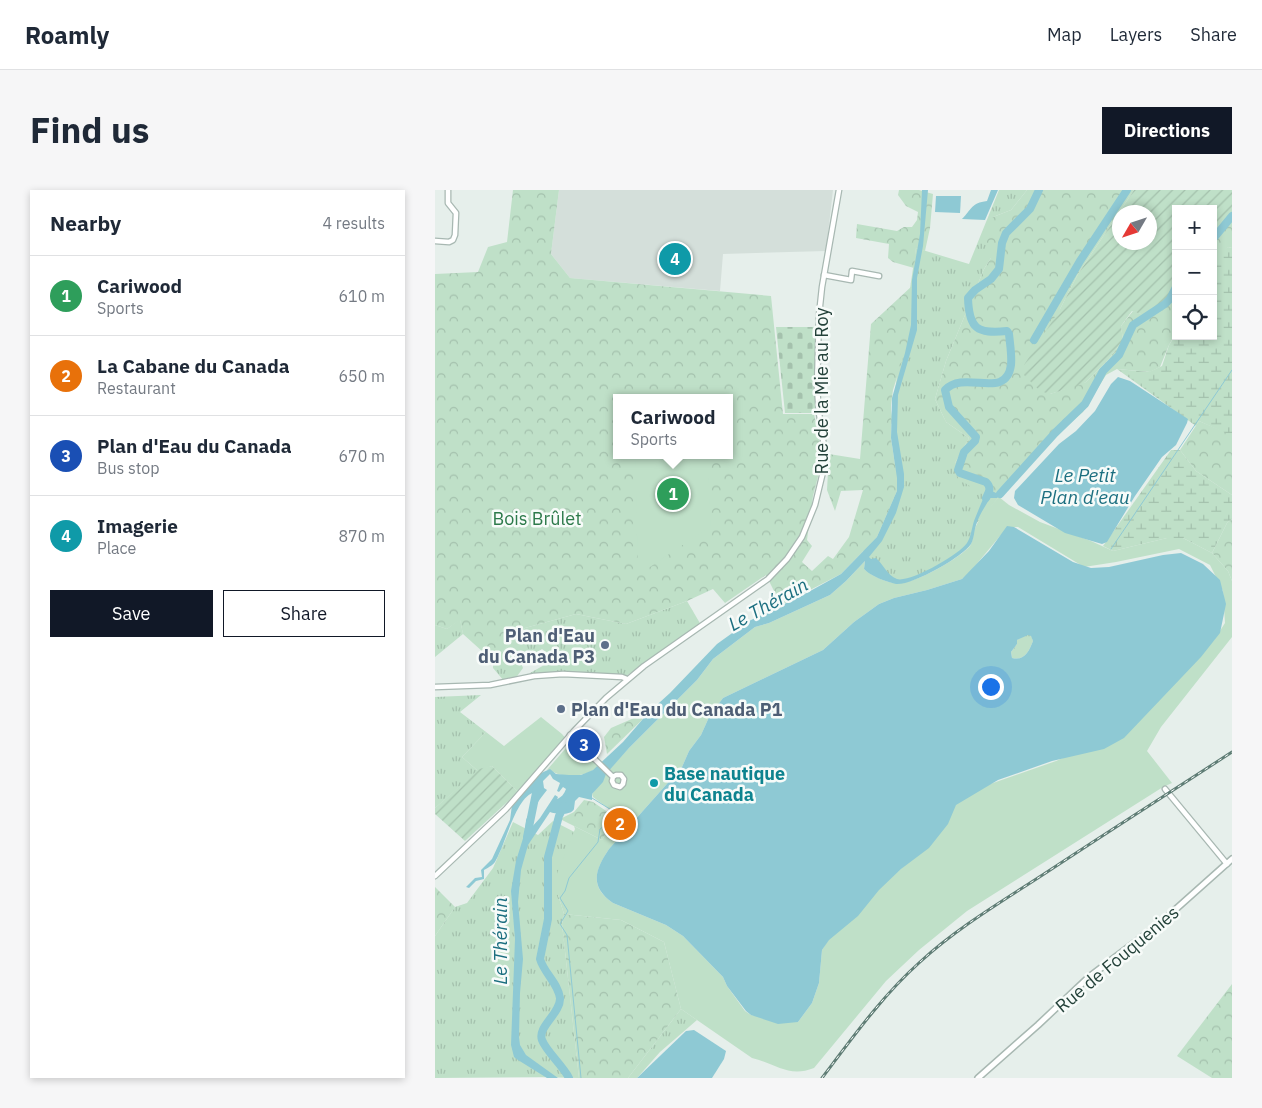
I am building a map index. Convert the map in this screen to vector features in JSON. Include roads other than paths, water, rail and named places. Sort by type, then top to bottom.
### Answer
[{"type":"street","points":[[435,241],[449,242],[455,237],[456,215],[448,203],[448,190]]},
{"type":"street","name":"Rue de la Mie au Roy","points":[[435,876],[506,809],[570,735],[621,684],[765,581],[787,559],[805,530],[817,499],[824,460],[817,388],[819,319],[823,275],[839,190]]},
{"type":"street","points":[[823,275],[851,280],[853,271],[879,276]]},
{"type":"street","points":[[435,687],[491,685],[553,674],[622,677],[627,679]]},
{"type":"street","points":[[613,677],[621,684]]},
{"type":"street","points":[[570,735],[613,777]]},
{"type":"street","points":[[1165,789],[1227,864]]},
{"type":"street","name":"Rue de Fouquenies","points":[[978,1078],[1038,1026],[1089,977],[1144,937],[1232,859]]},
{"type":"water","points":[[922,190],[928,190],[923,246],[917,278],[917,330],[898,395],[897,432],[904,474],[904,487],[896,513],[882,541],[869,557],[871,559],[876,558],[890,575],[897,579],[912,577],[934,567],[955,554],[967,543],[982,500],[988,489],[996,493],[1000,492],[1006,485],[1008,487],[997,498],[990,498],[980,514],[973,540],[966,550],[936,570],[913,580],[896,584],[867,572],[864,569],[865,561],[830,595],[769,623],[755,627],[713,659],[697,680],[629,748],[606,774],[603,782],[592,794],[592,800],[579,797],[575,801],[574,809],[570,813],[559,814],[550,812],[528,845],[521,870],[518,902],[523,959],[520,993],[520,1045],[526,1055],[558,1078],[547,1078],[514,1057],[511,1045],[515,939],[511,891],[516,861],[525,832],[526,820],[539,797],[535,792],[528,795],[522,802],[495,862],[484,870],[484,879],[476,881],[469,888],[466,887],[475,878],[482,877],[481,870],[492,859],[510,820],[512,805],[539,774],[550,769],[556,774],[569,775],[581,775],[593,770],[623,742],[649,712],[717,644],[749,621],[841,574],[877,537],[897,491],[891,438],[892,398],[911,325],[912,280],[920,234]],"holes":[[[550,774],[553,779],[560,783],[557,791],[559,792],[563,787],[566,789],[562,796],[557,799],[558,797],[555,795],[540,818],[530,829],[532,813],[547,790],[544,788],[543,781]]]},
{"type":"water","points":[[991,190],[998,190],[985,220],[962,219],[972,207],[987,201]]},
{"type":"water","points":[[936,196],[961,196],[960,213],[935,212]]},
{"type":"water","name":"Le Petit Plan d'eau","points":[[1118,377],[1130,381],[1188,419],[1176,445],[1162,457],[1107,542],[1102,544],[1065,533],[1018,505],[1014,498],[1015,491],[1059,444],[1076,431],[1095,411],[1111,384]]},
{"type":"water","points":[[1007,526],[1014,527],[1073,562],[1091,568],[1109,567],[1181,553],[1203,564],[1220,580],[1226,604],[1220,633],[1201,657],[1124,738],[1104,749],[1052,761],[998,780],[956,805],[948,824],[929,848],[901,869],[879,890],[858,916],[829,940],[822,950],[819,983],[812,1003],[798,1022],[778,1024],[751,1015],[727,986],[723,977],[683,936],[666,925],[613,903],[605,897],[597,884],[600,864],[609,849],[682,767],[689,751],[701,735],[710,715],[723,698],[823,650],[854,622],[879,604],[962,579],[989,551]],"holes":[[[1028,635],[1031,636],[1033,641],[1026,654],[1020,658],[1012,658],[1011,652],[1017,644],[1017,640]]]},
{"type":"water","points":[[694,1030],[726,1051],[724,1059],[712,1078],[637,1078],[686,1031]]},
{"type":"waterway","points":[[986,498],[989,492],[988,484],[960,473],[958,470],[964,452],[975,441],[976,437],[949,407],[945,390],[953,384],[963,382],[993,383],[1001,381],[1008,376],[1011,365],[1009,334],[1007,331],[988,331],[977,327],[970,317],[968,298],[975,290],[991,279],[999,269],[1002,243],[1006,233],[1030,209],[1039,190]]},
{"type":"waterway","points":[[1034,340],[1080,261],[1127,190]]},
{"type":"waterway","points":[[1217,234],[1232,216]]},
{"type":"waterway","points":[[1000,494],[1055,433],[1085,404],[1103,371],[1119,355],[1133,325],[1165,304],[1172,295]]},
{"type":"waterway","points":[[1111,549],[1232,370]]},
{"type":"waterway","name":"Le Thérain","points":[[527,837],[537,788]]},
{"type":"waterway","points":[[581,1078],[567,935],[560,924],[568,911],[560,898],[565,891],[569,878],[598,842],[600,829],[608,822],[613,811],[592,798]]},
{"type":"waterway","name":"Le Thérain","points":[[564,806],[559,816],[548,857],[548,919],[540,959],[557,988],[560,998],[557,1009],[541,1035],[544,1044],[569,1078]]},
{"type":"railway","points":[[822,1078],[868,1017],[893,989],[920,962],[949,938],[996,905],[1232,752]]},
{"type":"place","name":"Imagerie","points":[[675,259]]},
{"type":"place","name":"Cariwood","points":[[673,494]]},
{"type":"place","name":"Plan d'Eau du Canada P3","points":[[605,645]]},
{"type":"place","name":"Plan d'Eau du Canada P1","points":[[561,709]]},
{"type":"place","name":"Plan d'Eau du Canada","points":[[584,745]]},
{"type":"place","name":"Base nautique du Canada","points":[[654,783]]},
{"type":"place","name":"La Cabane du Canada","points":[[620,824]]},
{"type":"park label","name":"Bois Brûlet","points":[[537,518]]}]
